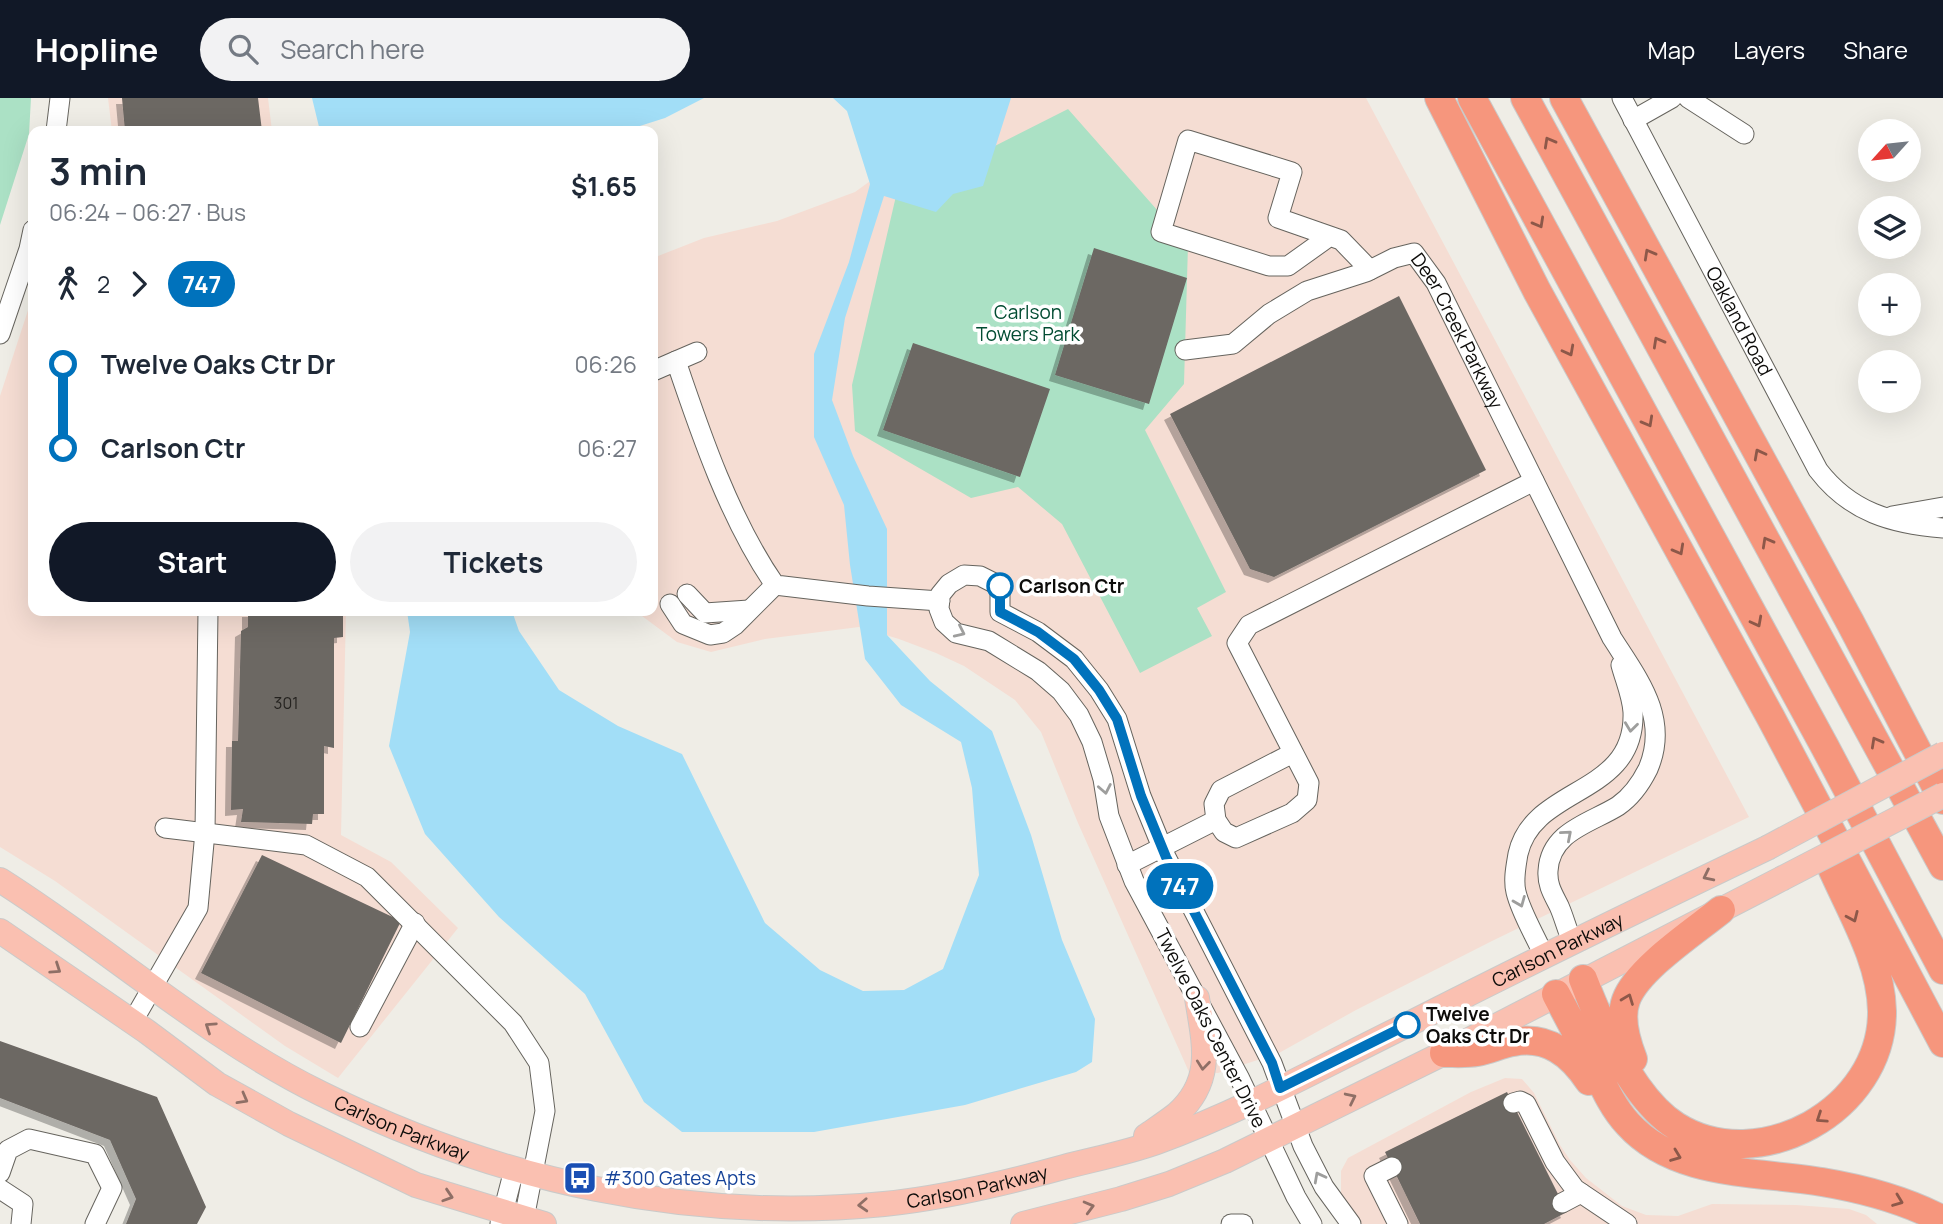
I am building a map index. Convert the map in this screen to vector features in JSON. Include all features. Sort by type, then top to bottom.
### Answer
[{"type":"highway","points":[[1424,98],[1537,291],[1771,718],[1943,1042]]},
{"type":"highway","points":[[1439,98],[1537,291]]},
{"type":"highway","points":[[1472,98],[1943,970]]},
{"type":"highway","points":[[1525,98],[1943,866]]},
{"type":"highway","points":[[1564,98],[1943,797]]},
{"type":"highway","points":[[1572,98],[1606,176]]},
{"type":"highway","points":[[1850,622],[1943,776]]},
{"type":"highway","points":[[1584,979],[1592,1002],[1630,1075],[1656,1109],[1675,1125],[1714,1142],[1746,1144],[1772,1141],[1807,1127],[1837,1107],[1866,1071],[1877,1043],[1882,1013],[1878,978],[1799,796],[1771,718]]},
{"type":"highway","points":[[1656,1109],[1626,1039],[1626,1000],[1650,967],[1721,909]]},
{"type":"highway","points":[[1556,994],[1608,1096],[1629,1125],[1656,1147],[1707,1166],[1856,1188],[1891,1198],[1943,1220]]},
{"type":"highway","points":[[1444,1053],[1477,1052],[1528,1040],[1552,1045],[1578,1065],[1591,1084],[1622,1116]]},
{"type":"main road","name":"Carlson Parkway","points":[[0,880],[239,1048],[320,1094],[424,1139],[524,1172],[604,1192],[696,1205],[819,1207],[886,1203],[1006,1182],[1122,1153],[1170,1137],[1280,1088],[1572,941],[1767,848],[1943,754]]},
{"type":"main road","name":"Carlson Parkway","points":[[1023,1224],[1121,1199],[1169,1184],[1225,1161],[1444,1053],[1943,797]]},
{"type":"main road","points":[[0,931],[133,1021],[217,1084],[289,1124],[416,1185],[519,1221]]},
{"type":"main road","name":"Deer Creek Parkway","points":[[1572,941],[1584,979]]},
{"type":"main road","name":"Deer Creek Parkway","points":[[1544,956],[1556,994]]},
{"type":"main road","points":[[1122,1153],[1177,1114],[1201,1082],[1205,1065],[1204,1041],[1197,998]]},
{"type":"street","points":[[57,126],[60,98]]},
{"type":"street","name":"Oakland Road","points":[[1622,98],[1818,470],[1831,488],[1850,502],[1884,517],[1905,524],[1943,528]]},
{"type":"street","points":[[1633,120],[1672,98]]},
{"type":"street","points":[[1688,98],[1744,134]]},
{"type":"street","points":[[1330,236],[1288,265],[1269,265],[1161,232],[1188,140],[1292,172],[1278,218],[1330,236],[1341,240],[1370,270]]},
{"type":"street","points":[[2,321],[28,252]]},
{"type":"street","name":"Deer Creek Parkway","points":[[1185,350],[1233,344],[1269,314],[1307,291],[1370,270],[1394,258],[1414,253],[1436,283],[1612,638],[1638,678],[1656,725],[1653,758],[1632,794],[1618,806],[1570,831],[1551,857],[1548,883],[1572,941]]},
{"type":"street","points":[[658,369],[697,352]]},
{"type":"street","points":[[676,361],[721,482],[761,564],[775,584],[830,592],[940,601],[940,595],[949,584],[964,575],[980,576],[1000,586],[1000,612],[989,641]]},
{"type":"street","points":[[1293,753],[1221,790],[1214,804],[1216,820],[1224,832],[1236,838],[1292,813],[1307,800],[1309,783],[1237,643],[1249,625],[1534,481]]},
{"type":"street","points":[[1884,517],[1943,507]]},
{"type":"street","points":[[678,599],[683,624],[710,635],[723,633],[775,584]]},
{"type":"street","name":"Twelve Oaks Center Drive","points":[[940,601],[939,609],[944,622],[956,633],[989,641],[1038,671],[1061,691],[1079,715],[1092,742],[1110,816],[1128,864],[1312,1224]]},
{"type":"street","name":"Twelve Oaks Center Drive","points":[[1000,612],[1038,632],[1074,659],[1099,690],[1117,719],[1141,796],[1161,847],[1272,1063],[1294,1126],[1324,1187],[1351,1224]]},
{"type":"street","points":[[133,1021],[198,908],[205,832],[208,616]]},
{"type":"street","name":"Deer Creek Parkway","points":[[1544,956],[1516,891],[1517,858],[1528,830],[1541,816],[1594,783],[1615,767],[1624,755],[1633,712],[1612,638]]},
{"type":"street","points":[[1128,864],[1216,820]]},
{"type":"street","points":[[165,828],[306,845],[367,877],[513,1023],[540,1063],[545,1111],[524,1172],[519,1221]]},
{"type":"street","points":[[360,1027],[415,923]]},
{"type":"street","points":[[1513,1103],[1520,1101],[1526,1104],[1555,1162],[1581,1193],[1627,1224]]},
{"type":"street","points":[[0,1173],[8,1150],[29,1139],[94,1154],[112,1188],[95,1224]]},
{"type":"street","points":[[1392,1167],[1374,1176],[1398,1224]]},
{"type":"street","points":[[0,1189],[23,1204],[21,1224]]},
{"type":"street","points":[[1562,1203],[1581,1193]]},
{"type":"street","points":[[1231,1224],[1243,1224]]},
{"type":"shaded area","points":[[108,98],[268,98],[271,126],[111,126]]},
{"type":"shaded area","points":[[936,98],[1366,98],[1749,817],[1492,941],[1356,1010],[1279,1053],[1218,1073],[1189,1072],[1078,823],[1041,732],[1015,700],[964,666],[899,639],[859,627],[765,639],[711,652],[677,642],[642,616],[658,616],[658,256],[704,238],[777,221],[855,192],[891,166]]},
{"type":"shaded area","points":[[28,310],[28,616],[346,616],[341,835],[391,862],[458,928],[338,1078],[285,1046],[55,881],[0,847],[0,396]]},
{"type":"shaded area","points":[[1505,1078],[1522,1079],[1534,1093],[1570,1160],[1586,1178],[1622,1206],[1646,1215],[1678,1216],[1712,1204],[1796,1205],[1849,1209],[1866,1215],[1877,1224],[1351,1224],[1341,1211],[1341,1171],[1348,1158],[1471,1092]]},
{"type":"green space","points":[[0,98],[31,98],[28,137],[0,225]]},
{"type":"green space","name":"Carlson Towers Park","points":[[1068,109],[1188,245],[1184,384],[1145,430],[1226,592],[1197,608],[1212,636],[1140,673],[1062,524],[1018,487],[971,498],[855,431],[852,385],[896,196]]},
{"type":"water","points":[[312,98],[704,98],[665,118],[640,126],[319,126]]},
{"type":"water","points":[[833,98],[1011,98],[983,186],[953,194],[936,212],[884,196],[845,318],[832,400],[853,456],[887,529],[887,635],[930,681],[992,731],[1031,835],[1062,940],[1095,1019],[1092,1062],[1076,1072],[965,1105],[814,1132],[682,1132],[644,1102],[585,994],[499,917],[425,834],[389,746],[410,632],[408,616],[514,616],[519,631],[559,690],[618,726],[682,754],[765,923],[820,970],[863,991],[904,990],[943,969],[979,875],[972,788],[961,742],[901,705],[865,659],[850,565],[844,505],[814,437],[814,354],[849,262],[870,184],[847,111]]},
{"type":"building","points":[[122,98],[258,98],[261,126],[125,126]]},
{"type":"building","points":[[1094,248],[1187,278],[1149,404],[1055,375]]},
{"type":"building","points":[[1399,296],[1486,470],[1274,577],[1250,569],[1170,414]]},
{"type":"building","points":[[913,343],[1050,389],[1020,477],[883,430]]},
{"type":"building","points":[[248,616],[343,616],[343,637],[334,638],[334,748],[324,746],[324,814],[313,814],[312,824],[241,822],[243,809],[231,810],[232,741],[238,741],[241,631],[248,627]]},
{"type":"building","points":[[262,855],[401,921],[341,1043],[201,973]]},
{"type":"building","points":[[0,1041],[157,1097],[206,1207],[197,1224],[126,1224],[136,1199],[110,1140],[0,1098]]},
{"type":"building","points":[[1507,1092],[1567,1212],[1544,1224],[1420,1224],[1385,1152]]},
{"type":"bus line","name":"747","points":[[1000,586],[1000,612],[1038,632],[1074,659],[1099,690],[1117,719],[1141,796],[1166,857],[1272,1063],[1280,1088],[1407,1025]]},
{"type":"place","name":"Carlson Ctr","points":[[1000,586]]},
{"type":"place","name":"Twelve Oaks Ctr Dr","points":[[1407,1025]]},
{"type":"place","name":"#300 Gates Apts","points":[[580,1178]]}]
